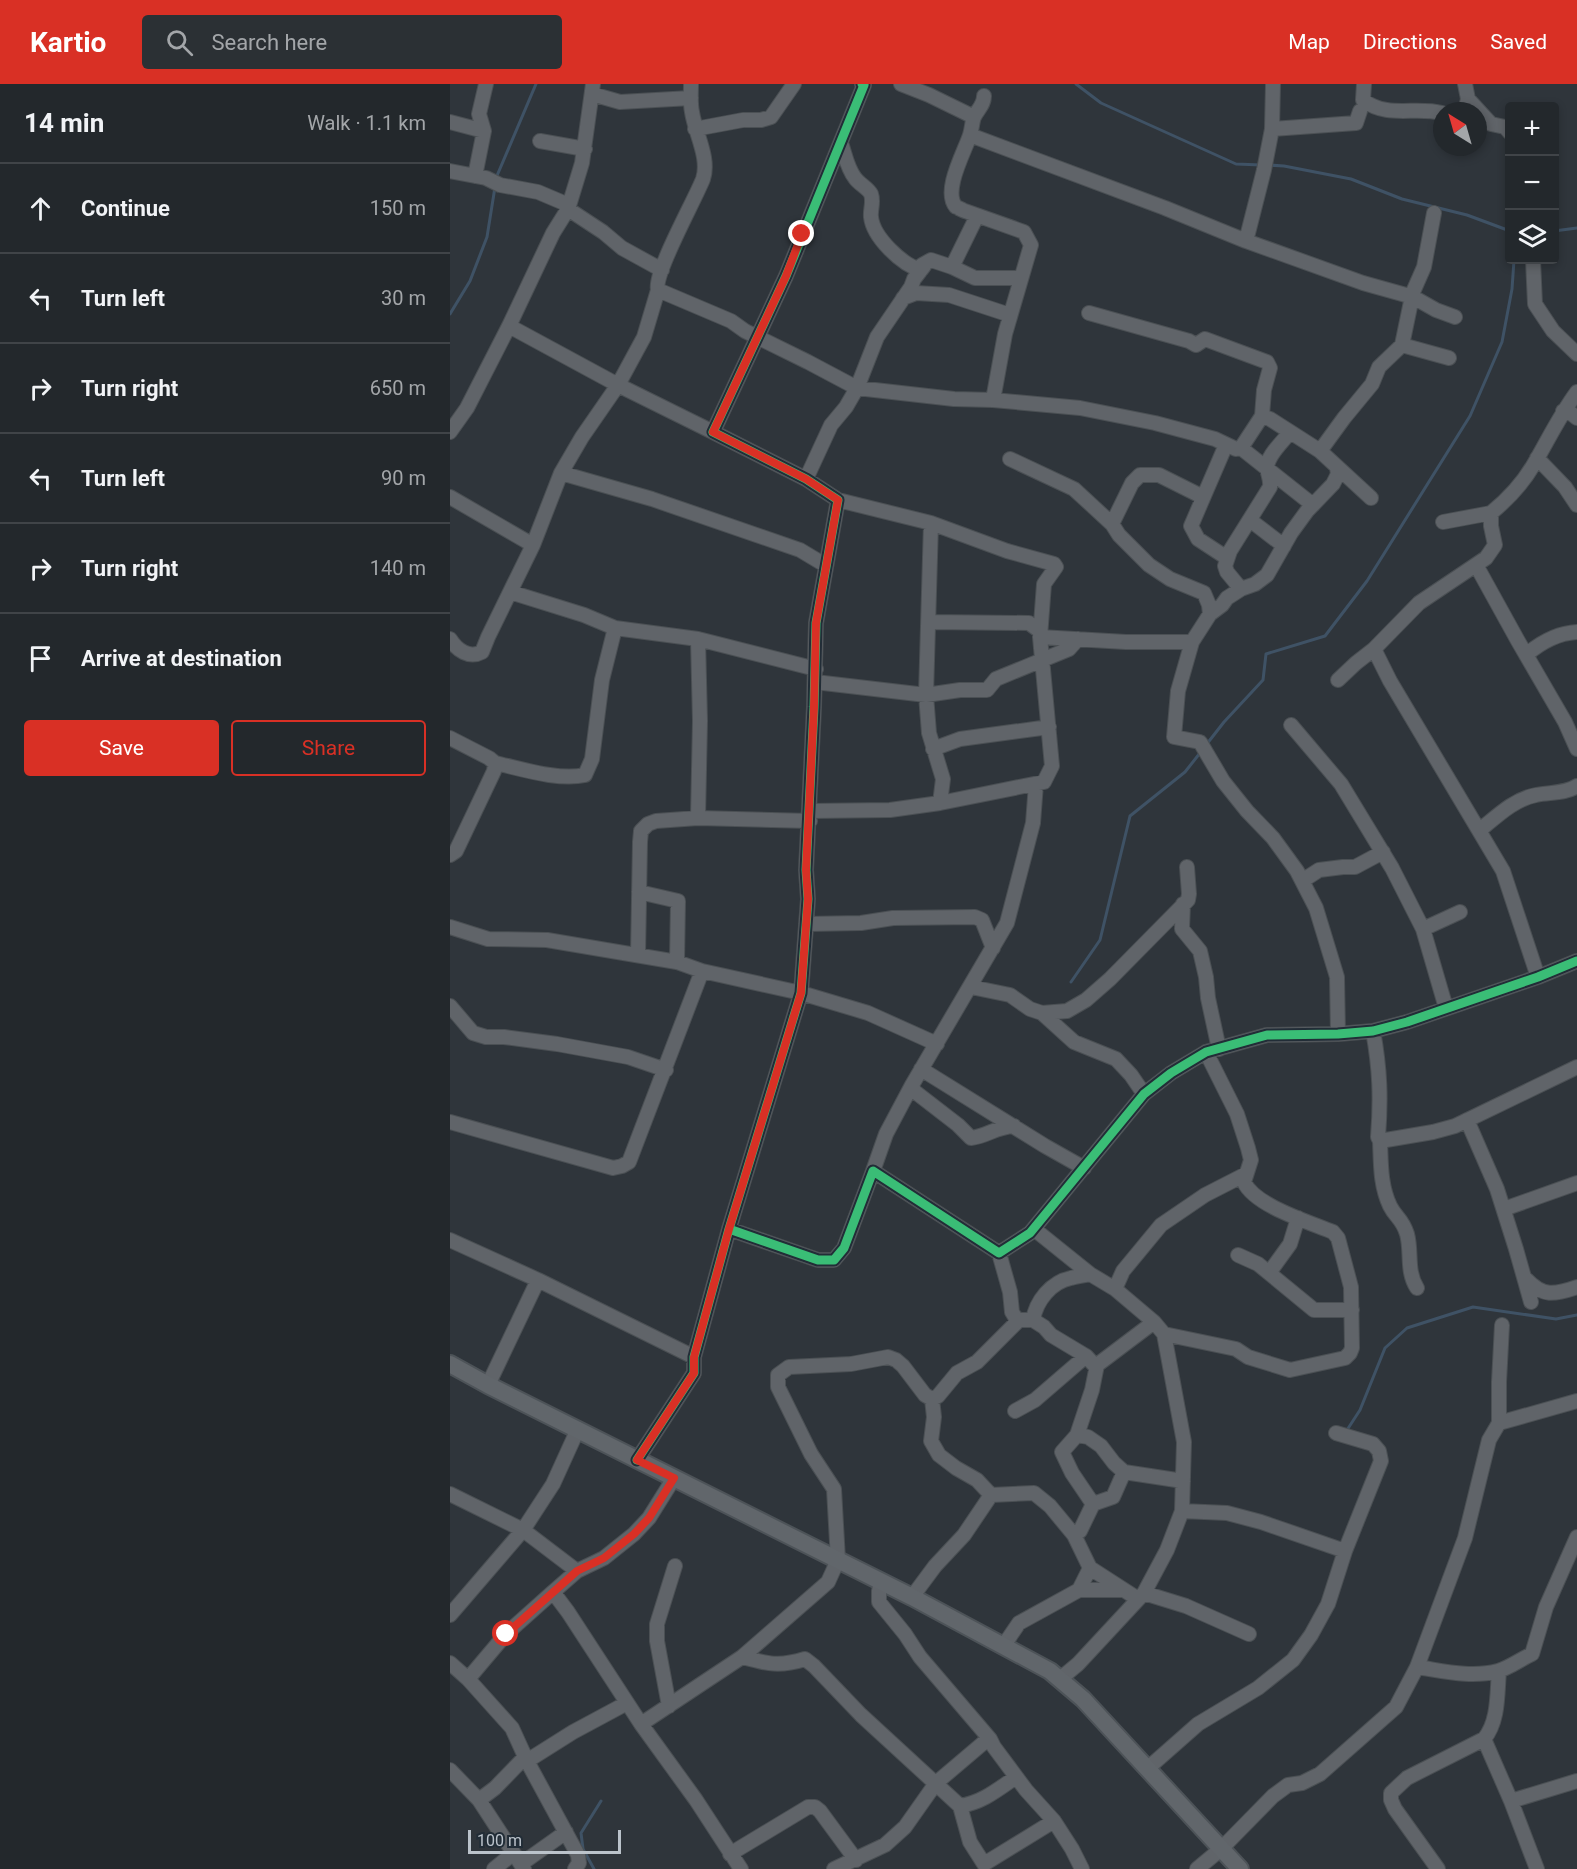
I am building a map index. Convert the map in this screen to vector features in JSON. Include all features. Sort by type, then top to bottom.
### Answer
[{"type":"main road","points":[[450,1364],[912,1597],[1050,1671],[1083,1699],[1240,1869]]},
{"type":"street","points":[[481,177],[484,131],[479,114],[486,84]]},
{"type":"street","points":[[695,129],[771,117],[794,84]]},
{"type":"street","points":[[713,432],[786,276],[864,84]]},
{"type":"street","points":[[901,84],[930,95],[974,117]]},
{"type":"street","points":[[1246,241],[1272,129],[1273,84]]},
{"type":"street","points":[[1364,84],[1363,100],[1373,108],[1398,112],[1433,111]]},
{"type":"street","points":[[1465,84],[1466,102]]},
{"type":"street","points":[[450,432],[467,408],[553,233],[568,208],[585,149],[592,89],[620,102],[691,91],[691,108],[705,167],[704,176],[662,270],[644,337],[618,385],[582,437],[561,474],[533,545],[482,652],[476,655],[465,653],[458,649],[450,639]]},
{"type":"street","points":[[984,96],[984,102],[974,117],[970,135],[960,156],[952,182],[953,200],[957,207],[976,216],[1023,232],[1031,245],[1005,334],[993,400]]},
{"type":"street","points":[[1272,129],[1356,123],[1360,111]]},
{"type":"street","points":[[1487,121],[1505,127]]},
{"type":"street","points":[[450,122],[484,131]]},
{"type":"street","points":[[970,135],[1246,241],[1363,283],[1413,297],[1436,310],[1455,317]]},
{"type":"street","points":[[540,141],[585,149]]},
{"type":"street","points":[[841,143],[854,177],[871,192],[873,202],[871,218],[875,228],[887,247],[902,261],[921,270]]},
{"type":"street","points":[[450,171],[481,177],[500,185],[538,192],[564,203],[622,248],[662,270]]},
{"type":"street","points":[[1320,451],[1372,384],[1379,368],[1402,345],[1413,297],[1424,267],[1434,213]]},
{"type":"street","points":[[952,267],[976,216]]},
{"type":"street","points":[[806,479],[831,425],[846,407],[857,388],[878,337],[924,266],[922,265],[931,260],[975,278],[1021,278]]},
{"type":"street","points":[[1533,264],[1535,304],[1553,331],[1577,354]]},
{"type":"street","points":[[658,290],[717,315],[857,388],[954,399],[1080,408],[1155,423],[1215,439],[1236,449],[1241,448],[1313,505]]},
{"type":"street","points":[[903,298],[916,293],[949,295],[1011,315]]},
{"type":"street","points":[[1089,313],[1189,340],[1196,345],[1205,339],[1267,362],[1270,368],[1264,390],[1262,416],[1241,448]]},
{"type":"street","points":[[509,326],[618,385],[806,479],[838,500],[931,523],[1007,551],[1054,564],[1056,567],[1044,584],[1041,634],[1052,766],[1044,782],[940,803],[890,810],[810,816],[698,818],[656,821],[648,824],[641,831],[638,955]]},
{"type":"street","points":[[1402,345],[1449,358]]},
{"type":"street","points":[[1443,522],[1486,518],[1506,500],[1533,466],[1563,411],[1577,392]]},
{"type":"street","points":[[1563,411],[1577,418]]},
{"type":"street","points":[[1262,416],[1320,451],[1371,498]]},
{"type":"street","points":[[1241,589],[1227,572],[1225,566],[1227,558],[1270,487],[1268,460],[1290,432]]},
{"type":"street","points":[[1223,444],[1225,447],[1191,525],[1198,539],[1227,558]]},
{"type":"street","points":[[1537,458],[1565,487],[1577,505]]},
{"type":"street","points":[[1010,459],[1074,489],[1112,524],[1119,535],[1149,565],[1170,579],[1204,593],[1210,614]]},
{"type":"street","points":[[1337,468],[1338,474],[1333,484],[1313,505],[1284,546],[1267,576],[1227,598],[1210,614],[1192,642],[1178,691],[1174,737],[1200,742],[1223,781],[1273,838],[1297,871],[1316,908],[1337,977],[1338,1034]]},
{"type":"street","points":[[561,474],[652,499],[800,550],[825,565]]},
{"type":"street","points":[[1112,524],[1132,483],[1140,475],[1159,475],[1203,497]]},
{"type":"street","points":[[450,497],[533,545]]},
{"type":"street","points":[[637,1460],[694,1373],[694,1357],[729,1229],[801,993],[808,899],[806,870],[810,816],[816,623],[838,500]]},
{"type":"street","points":[[1338,680],[1374,649],[1419,603],[1486,558],[1495,545],[1486,518]]},
{"type":"street","points":[[1250,520],[1284,546]]},
{"type":"street","points":[[931,523],[926,695],[929,733],[943,779],[940,803]]},
{"type":"street","points":[[1476,565],[1565,722],[1577,749]]},
{"type":"street","points":[[510,592],[584,615],[615,628],[698,639],[815,675],[926,695],[960,690],[987,690],[996,679],[1069,649],[1078,639]]},
{"type":"street","points":[[929,622],[1029,623],[1041,634],[1078,639],[1192,642]]},
{"type":"street","points":[[450,738],[495,763],[557,776],[585,775],[592,759],[602,680],[615,628]]},
{"type":"street","points":[[1526,655],[1547,641],[1566,633],[1577,632]]},
{"type":"street","points":[[698,639],[700,713],[698,818]]},
{"type":"street","points":[[1374,649],[1390,681],[1503,871],[1538,977]]},
{"type":"street","points":[[1291,725],[1341,784],[1383,852],[1424,929],[1446,1008]]},
{"type":"street","points":[[933,749],[960,739],[1049,727]]},
{"type":"street","points":[[450,855],[456,851],[494,771],[495,763]]},
{"type":"street","points":[[729,1229],[818,1260],[834,1260],[844,1248],[886,1134],[921,1069],[1007,922],[1033,823],[1036,784]]},
{"type":"street","points":[[1480,830],[1510,806],[1533,795],[1570,790],[1577,786]]},
{"type":"street","points":[[1302,881],[1319,870],[1355,867],[1383,852]]},
{"type":"street","points":[[1042,1014],[1067,1011],[1086,1000],[1110,980],[1188,900],[1187,867]]},
{"type":"street","points":[[639,892],[656,894],[678,901],[677,962]]},
{"type":"street","points":[[1164,1334],[1236,1349],[1248,1357],[1290,1370],[1345,1358],[1350,1353],[1351,1287],[1338,1238],[1333,1232],[1255,1197],[1247,1190],[1244,1182],[1251,1160],[1245,1136],[1212,1050],[1206,977],[1200,951],[1182,928],[1183,904]]},
{"type":"street","points":[[1424,929],[1460,912]]},
{"type":"street","points":[[806,924],[861,923],[893,918],[975,917],[982,920],[993,948]]},
{"type":"street","points":[[450,927],[488,939],[547,940],[677,962],[702,971],[801,993],[868,1013],[937,1044]]},
{"type":"street","points":[[999,1253],[1020,1241],[1034,1229],[1144,1094],[1171,1073],[1212,1050],[1267,1035],[1373,1031],[1538,977],[1577,961]]},
{"type":"street","points":[[450,1122],[614,1168],[629,1162],[702,971]]},
{"type":"street","points":[[971,987],[1010,995],[1030,1010],[1042,1014],[1074,1042],[1116,1059],[1144,1094]]},
{"type":"street","points":[[450,1005],[473,1033],[486,1037],[557,1044],[628,1057],[666,1070]]},
{"type":"street","points":[[1373,1031],[1381,1104],[1378,1137],[1383,1186],[1392,1209],[1403,1221],[1408,1237],[1412,1279],[1417,1288]]},
{"type":"street","points":[[1380,1141],[1455,1126],[1577,1067]]},
{"type":"street","points":[[921,1069],[1084,1168]]},
{"type":"street","points":[[912,1085],[914,1091],[971,1138],[980,1137],[1000,1127],[1014,1126]]},
{"type":"street","points":[[1467,1120],[1497,1189],[1531,1302]]},
{"type":"street","points":[[873,1171],[999,1253],[1010,1292],[1012,1312],[1044,1328],[1051,1335],[1086,1356],[1096,1367]]},
{"type":"street","points":[[1115,1289],[1124,1271],[1161,1225],[1205,1195],[1246,1174]]},
{"type":"street","points":[[1504,1209],[1577,1183]]},
{"type":"street","points":[[1269,1273],[1290,1244],[1298,1218]]},
{"type":"street","points":[[1034,1229],[1090,1274],[1115,1289],[1154,1322],[1164,1334],[1184,1442],[1182,1511],[1167,1550],[1141,1596],[1078,1664],[1060,1679]]},
{"type":"street","points":[[450,1240],[538,1280],[694,1357]]},
{"type":"street","points":[[1238,1255],[1258,1264],[1314,1310],[1352,1310]]},
{"type":"street","points":[[932,1399],[938,1396],[957,1373],[977,1362],[1026,1320],[1039,1301],[1058,1283],[1090,1274]]},
{"type":"street","points":[[1524,1277],[1536,1289],[1549,1294],[1577,1287]]},
{"type":"street","points":[[488,1385],[538,1280]]},
{"type":"street","points":[[1093,1504],[1072,1473],[1062,1452],[1077,1435],[1092,1390],[1096,1367],[1154,1322]]},
{"type":"street","points":[[1197,1869],[1221,1849],[1273,1796],[1288,1785],[1302,1783],[1320,1774],[1396,1707],[1417,1666],[1465,1538],[1489,1440],[1499,1423],[1502,1325]]},
{"type":"street","points":[[1015,1411],[1035,1400],[1086,1356]]},
{"type":"street","points":[[641,1724],[742,1658],[828,1582],[838,1560],[834,1489],[811,1454],[778,1387],[778,1375],[789,1367],[851,1364],[888,1357],[903,1366],[925,1395],[932,1399]]},
{"type":"street","points":[[932,1399],[934,1417],[931,1441],[939,1455],[977,1480],[992,1495],[1034,1493],[1050,1506],[1074,1535],[1090,1568],[1125,1590],[1186,1606],[1249,1634]]},
{"type":"street","points":[[1499,1423],[1577,1401]]},
{"type":"street","points":[[450,1615],[522,1530],[553,1484],[578,1429]]},
{"type":"street","points":[[1147,1770],[1198,1724],[1258,1688],[1293,1660],[1311,1635],[1328,1604],[1345,1551],[1381,1461],[1379,1451],[1373,1444],[1336,1433]]},
{"type":"street","points":[[1077,1435],[1088,1437],[1101,1446],[1124,1472],[1183,1481]]},
{"type":"street","points":[[1074,1535],[1080,1531],[1093,1504],[1113,1497],[1124,1472]]},
{"type":"street","points":[[468,1679],[506,1634],[577,1571],[604,1558],[634,1534],[649,1518],[674,1478]]},
{"type":"street","points":[[450,1494],[522,1530],[577,1571]]},
{"type":"street","points":[[912,1597],[964,1535],[992,1495]]},
{"type":"street","points":[[1182,1511],[1227,1513],[1261,1522],[1345,1551]]},
{"type":"street","points":[[1417,1666],[1466,1675],[1499,1671],[1532,1654],[1546,1607],[1577,1537]]},
{"type":"street","points":[[669,1706],[657,1641],[657,1624],[675,1566]]},
{"type":"street","points":[[1079,1590],[1090,1568]]},
{"type":"street","points":[[881,1582],[879,1602],[920,1657],[990,1739],[994,1748],[1026,1791],[1054,1821],[1082,1869]]},
{"type":"street","points":[[1004,1645],[1019,1623],[1079,1590],[1125,1590]]},
{"type":"street","points":[[553,1592],[741,1869]]},
{"type":"street","points":[[742,1658],[775,1665],[805,1659],[823,1674],[879,1732],[960,1806],[970,1842],[984,1864],[1054,1821]]},
{"type":"street","points":[[450,1663],[468,1679],[512,1728],[526,1759],[579,1854],[579,1863],[575,1869]]},
{"type":"street","points":[[1438,1869],[1395,1809],[1391,1793],[1407,1778],[1484,1739],[1494,1722],[1499,1671]]},
{"type":"street","points":[[479,1800],[526,1759],[627,1703]]},
{"type":"street","points":[[834,1869],[885,1845],[898,1833],[936,1783],[990,1739]]},
{"type":"street","points":[[1484,1739],[1537,1869]]},
{"type":"street","points":[[450,1770],[479,1800],[523,1866],[566,1832]]},
{"type":"street","points":[[960,1806],[974,1804],[1016,1777]]},
{"type":"street","points":[[1511,1801],[1577,1780]]},
{"type":"street","points":[[730,1854],[808,1807],[815,1806],[856,1860]]},
{"type":"street","points":[[494,1869],[510,1856],[512,1851]]},
{"type":"waterway","points":[[496,178],[536,84]]},
{"type":"waterway","points":[[1076,84],[1101,103],[1236,164],[1261,165]]},
{"type":"waterway","points":[[1268,165],[1351,179],[1402,199],[1467,215],[1505,229]]},
{"type":"waterway","points":[[450,314],[470,281],[487,237],[495,187]]},
{"type":"waterway","points":[[1559,230],[1577,228]]},
{"type":"waterway","points":[[1206,745],[1263,680],[1266,654],[1325,636],[1367,581],[1470,416],[1502,342],[1512,289],[1514,264]]},
{"type":"waterway","points":[[1071,982],[1100,940],[1130,816],[1185,772],[1200,753]]},
{"type":"waterway","points":[[1347,1430],[1360,1410],[1385,1348],[1407,1328],[1473,1307],[1556,1319],[1577,1315]]},
{"type":"waterway","points":[[594,1869],[583,1849],[581,1833],[601,1801]]},
{"type":"cycle path","points":[[637,1460],[694,1373],[694,1357],[729,1229],[801,993],[808,899],[806,870],[816,623],[838,500],[806,479],[713,432],[786,276],[864,85],[862,84]]},
{"type":"cycle path","points":[[729,1229],[818,1260],[834,1260],[844,1248],[873,1171],[999,1253],[1030,1233],[1144,1094],[1171,1073],[1206,1052],[1267,1035],[1373,1031],[1407,1022],[1538,977],[1577,961]]},
{"type":"route","points":[[506,1634],[577,1571],[604,1558],[634,1534],[649,1518],[674,1478],[637,1460],[694,1373],[694,1357],[729,1229],[801,993],[808,899],[806,870],[810,821],[816,623],[832,523],[838,500],[806,479],[713,432],[786,276],[802,234]]}]
